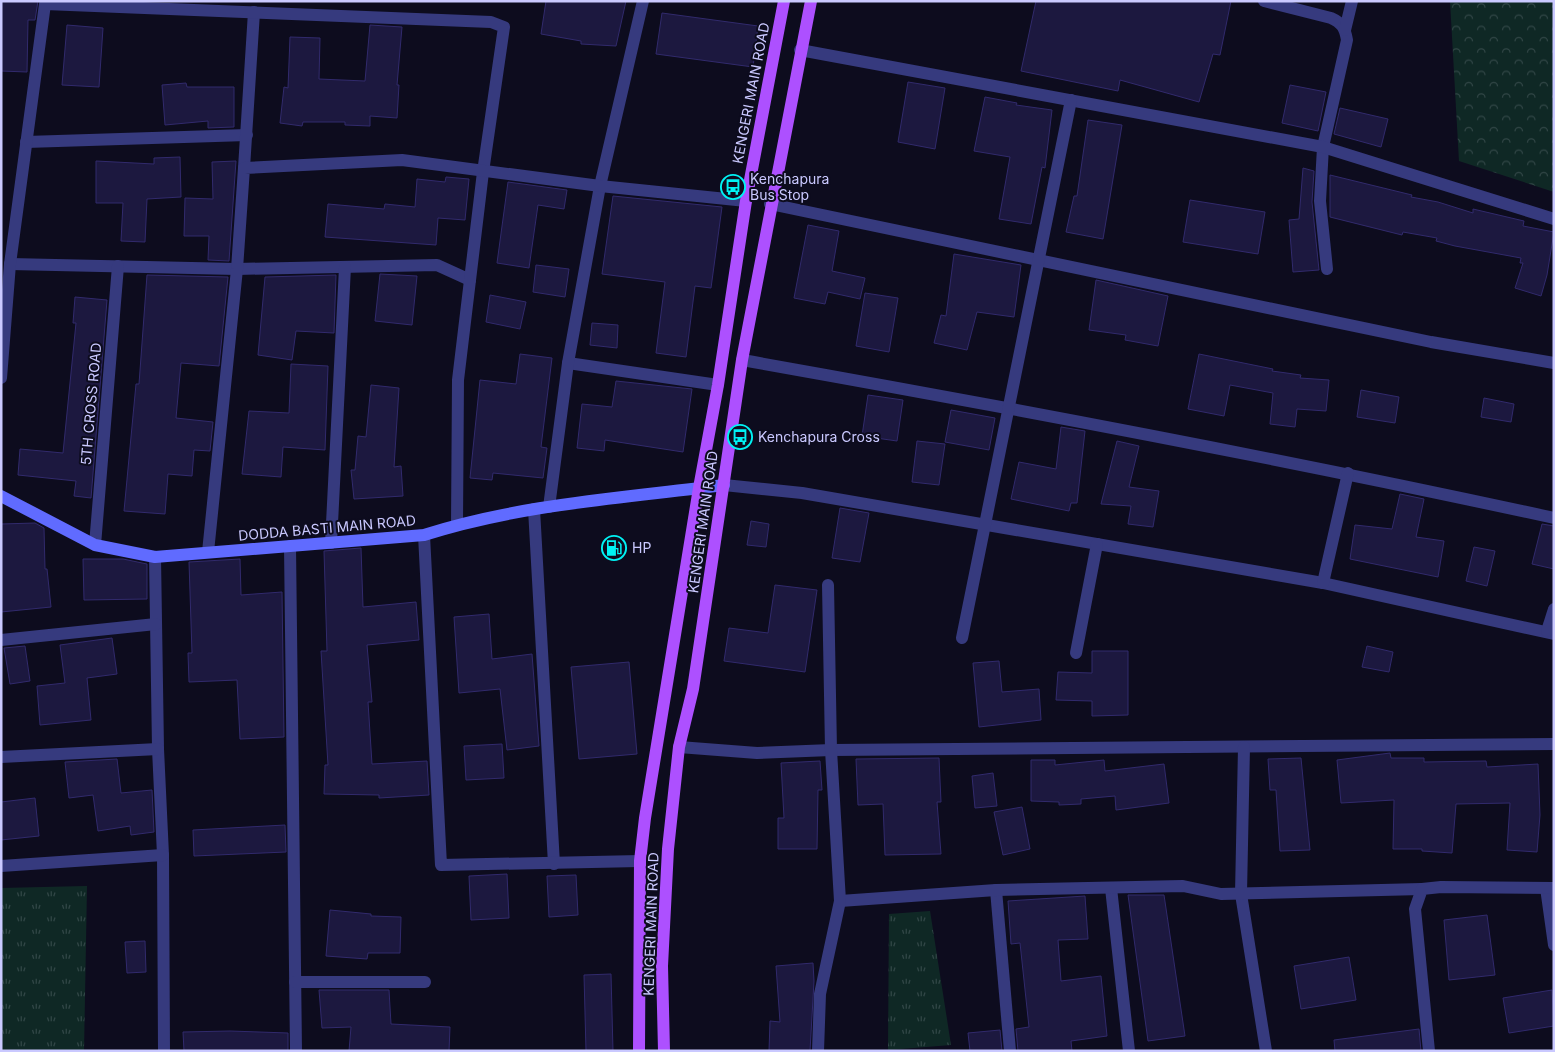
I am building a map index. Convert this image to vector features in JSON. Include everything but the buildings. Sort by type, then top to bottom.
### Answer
[{"type":"main road","name":"KENGERI MAIN ROAD","points":[[639,1051],[640,861],[657,736],[718,385],[746,201],[784,1]]},
{"type":"main road","name":"KENGERI MAIN ROAD","points":[[664,1051],[662,966],[668,858],[680,747],[693,690],[742,360],[770,204],[811,1]]},
{"type":"street","points":[[549,507],[568,362],[600,186],[643,1]]},
{"type":"street","points":[[1264,1],[1331,18],[1340,22],[1345,30],[1347,40],[1323,147],[1320,201],[1327,269]]},
{"type":"street","points":[[1345,30],[1352,1]]},
{"type":"street","points":[[1,378],[10,264],[45,3],[491,22],[504,27],[483,172],[458,380],[458,524]]},
{"type":"street","points":[[208,552],[237,269],[254,12]]},
{"type":"street","points":[[800,50],[1323,147],[1554,219]]},
{"type":"street","points":[[962,638],[1071,100]]},
{"type":"street","points":[[26,142],[247,134]]},
{"type":"street","points":[[244,168],[402,160],[600,186],[746,201]]},
{"type":"street","points":[[770,204],[1431,342],[1554,363]]},
{"type":"street","points":[[10,264],[237,269],[437,265],[470,280]]},
{"type":"street","name":"5TH CROSS ROAD","points":[[95,545],[118,266]]},
{"type":"street","points":[[331,543],[345,267]]},
{"type":"street","points":[[742,360],[1010,407],[1348,473],[1554,518]]},
{"type":"street","points":[[568,362],[718,385]]},
{"type":"street","points":[[1323,583],[1348,473]]},
{"type":"street","points":[[724,485],[802,494],[1323,583],[1550,632],[1554,609]]},
{"type":"street","name":"DODDA BASTI MAIN ROAD","points":[[1,496],[95,545],[154,557],[424,535],[458,524],[534,509],[724,485]]},
{"type":"street","points":[[534,509],[554,864]]},
{"type":"street","points":[[424,535],[441,866],[640,861]]},
{"type":"street","points":[[1076,653],[1096,544]]},
{"type":"street","points":[[290,546],[296,1051]]},
{"type":"street","points":[[154,557],[158,748],[163,855],[164,1051]]},
{"type":"street","points":[[818,1051],[820,994],[840,901],[831,750],[828,584]]},
{"type":"street","points":[[1,640],[156,624]]},
{"type":"street","points":[[680,747],[757,753],[831,750],[1554,744]]},
{"type":"street","points":[[1,756],[158,748]]},
{"type":"street","points":[[1244,748],[1241,894],[1266,1051]]},
{"type":"street","points":[[1,866],[163,855]]},
{"type":"street","points":[[840,901],[996,890],[1182,886],[1221,894],[1441,887],[1550,888],[1554,945]]},
{"type":"street","points":[[1111,888],[1128,1051]]},
{"type":"street","points":[[1422,889],[1415,909],[1429,1051]]},
{"type":"street","points":[[996,890],[1010,1051]]},
{"type":"street","points":[[295,982],[425,982]]},
{"type":"green space","points":[[1450,1],[1554,1],[1554,192],[1459,161]]},
{"type":"green space","points":[[87,886],[84,1051],[1,1051],[1,888]]},
{"type":"green space","points":[[930,911],[951,1045],[888,1050],[889,914]]},
{"type":"place","name":"Kenchapura Bus Stop","points":[[733,187]]},
{"type":"place","name":"Kenchapura Cross","points":[[740,437]]},
{"type":"place","name":"HP","points":[[614,548]]}]
